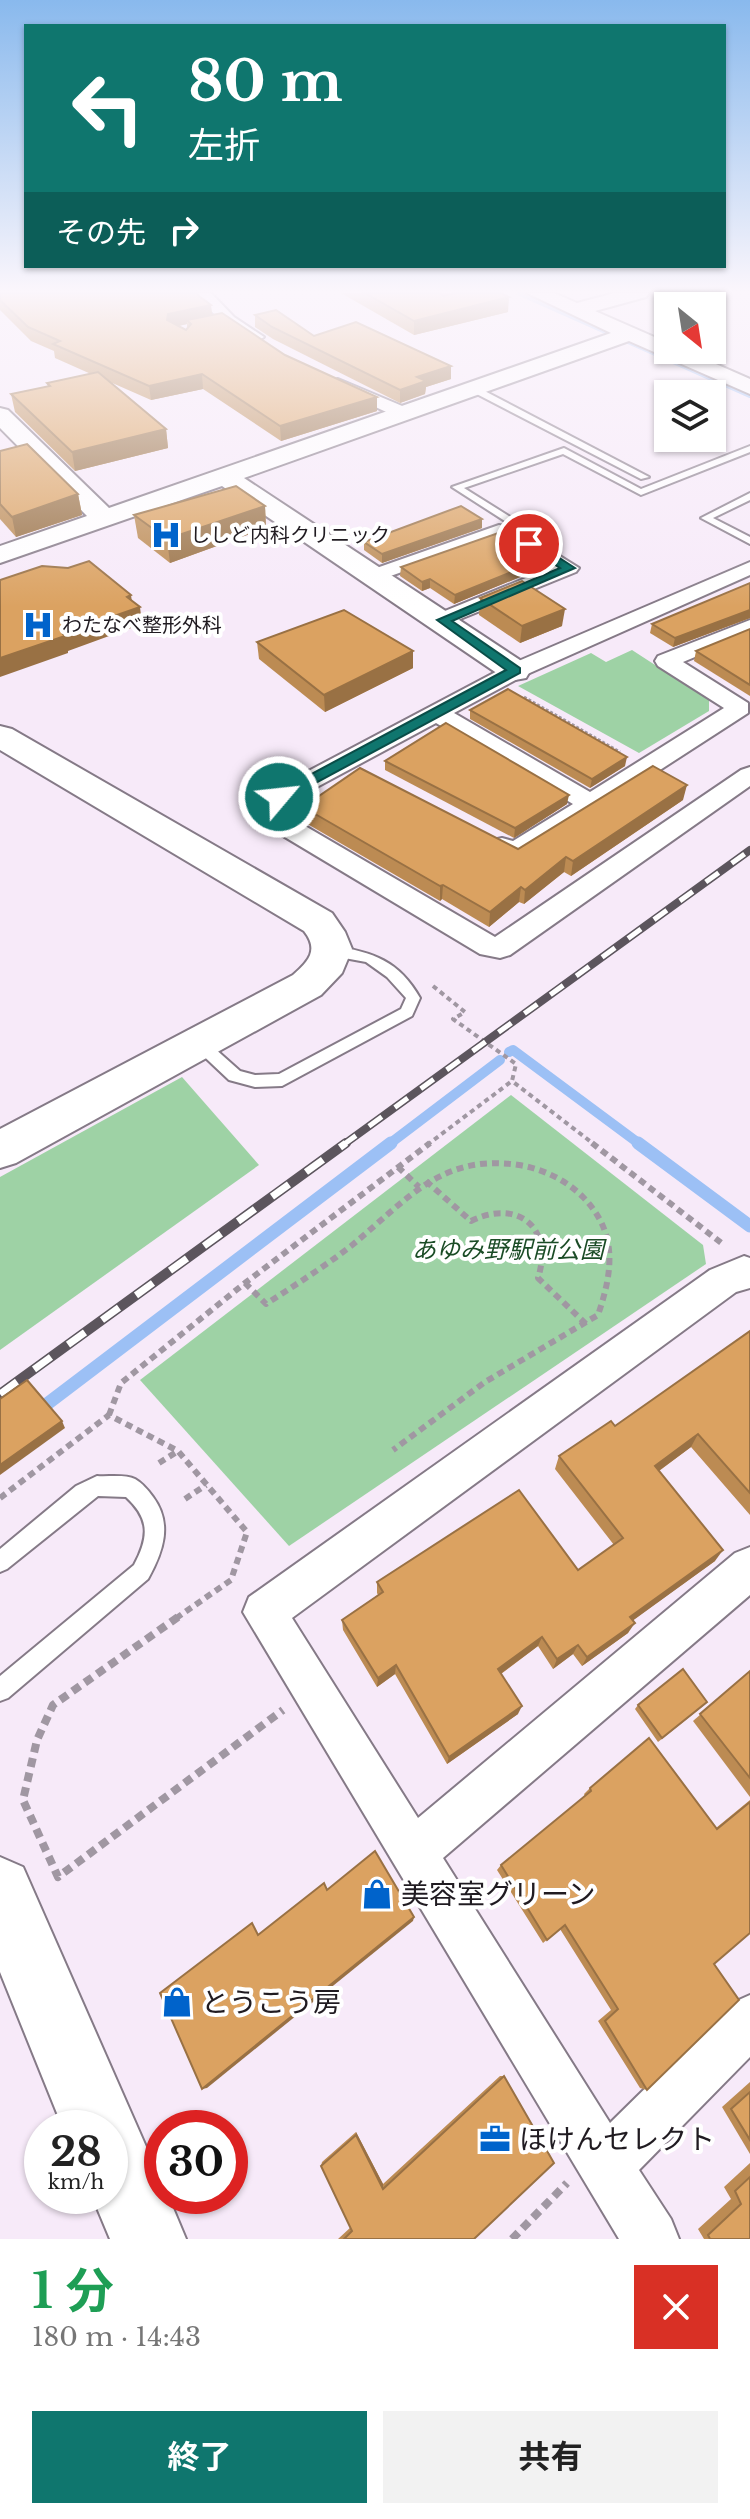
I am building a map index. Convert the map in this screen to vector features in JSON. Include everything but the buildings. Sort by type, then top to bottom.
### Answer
[{"type":"street","points":[[369,397],[401,412]]},
{"type":"street","points":[[0,555],[444,397]]},
{"type":"street","points":[[0,415],[104,518]]},
{"type":"street","points":[[223,475],[443,620],[517,682]]},
{"type":"street","points":[[375,575],[499,531],[508,532],[569,568],[443,620]]},
{"type":"street","points":[[750,568],[517,682],[437,713],[257,809],[490,947],[500,948],[750,775]]},
{"type":"street","points":[[475,831],[515,852],[740,708],[666,661],[750,626]]},
{"type":"street","points":[[437,713],[590,803]]},
{"type":"street","points":[[0,736],[318,922],[330,936],[333,951],[328,968],[307,985],[0,1150]]},
{"type":"street","points":[[344,762],[370,776]]},
{"type":"street","points":[[651,2239],[264,1612],[723,1281],[747,1272]]},
{"type":"street","points":[[413,1853],[750,1568]]},
{"type":"street","points":[[29,1884],[95,2110]]},
{"type":"street","points":[[603,2158],[750,2021]]},
{"type":"street","points":[[128,2193],[148,2239]]},
{"type":"lane","points":[[490,397],[644,477]]},
{"type":"lane","points":[[508,532],[517,525],[457,487],[564,451],[641,492],[750,449]]},
{"type":"lane","points":[[750,496],[706,518],[750,541]]},
{"type":"lane","points":[[199,1043],[239,1080],[262,1083],[282,1080],[407,1012],[412,1005],[410,991],[382,967],[365,957],[333,951]]},
{"type":"lane","points":[[0,1562],[83,1493],[97,1486],[130,1487],[148,1503],[154,1517],[152,1554],[141,1572],[0,1690]]},
{"type":"path","points":[[517,682],[647,768]]},
{"type":"path","points":[[109,1415],[121,1383],[245,1283],[512,1081],[516,1064],[453,1019],[465,1012],[431,985]]},
{"type":"path","points":[[512,1081],[730,1249],[747,1272]]},
{"type":"path","points":[[245,1283],[266,1304],[351,1246],[426,1181],[442,1172],[483,1160],[512,1162],[535,1168],[574,1189],[601,1219],[612,1254],[612,1272],[598,1315],[485,1382],[393,1450]]},
{"type":"path","points":[[398,1167],[419,1187]]},
{"type":"path","points":[[426,1181],[471,1221],[504,1213],[533,1227],[544,1241],[546,1250],[538,1278],[586,1324]]},
{"type":"path","points":[[159,1463],[178,1451]]},
{"type":"path","points":[[185,1499],[206,1485]]},
{"type":"path","points":[[29,1884],[311,1689]]},
{"type":"path","points":[[512,2239],[603,2158]]},
{"type":"green space","points":[[632,650],[709,700],[709,711],[639,753],[518,686],[591,653],[606,662]]},
{"type":"green space","points":[[182,1077],[259,1165],[0,1350],[0,1177]]},
{"type":"green space","name":"あゆみ野駅前公園","points":[[511,1095],[703,1245],[706,1264],[289,1546],[140,1380]]},
{"type":"waterway","points":[[509,1052],[513,1050],[641,1145]]},
{"type":"waterway","points":[[388,1145],[500,1060]]},
{"type":"waterway","points":[[47,1404],[391,1143]]},
{"type":"waterway","points":[[638,1143],[750,1226]]},
{"type":"railway","points":[[343,1145],[750,850]]},
{"type":"railway","points":[[0,1394],[346,1143]]},
{"type":"place","name":"ししど内科クリニック","points":[[166,535]]},
{"type":"place","name":"わたなべ整形外科","points":[[38,625]]},
{"type":"place","name":"美容室グリーン","points":[[377,1894]]},
{"type":"place","name":"とうこう房","points":[[177,2002]]},
{"type":"place","name":"ほけんセレクト","points":[[495,2139]]},
{"type":"route","points":[[279,797],[515,671],[443,620],[569,568],[529,544]]}]
